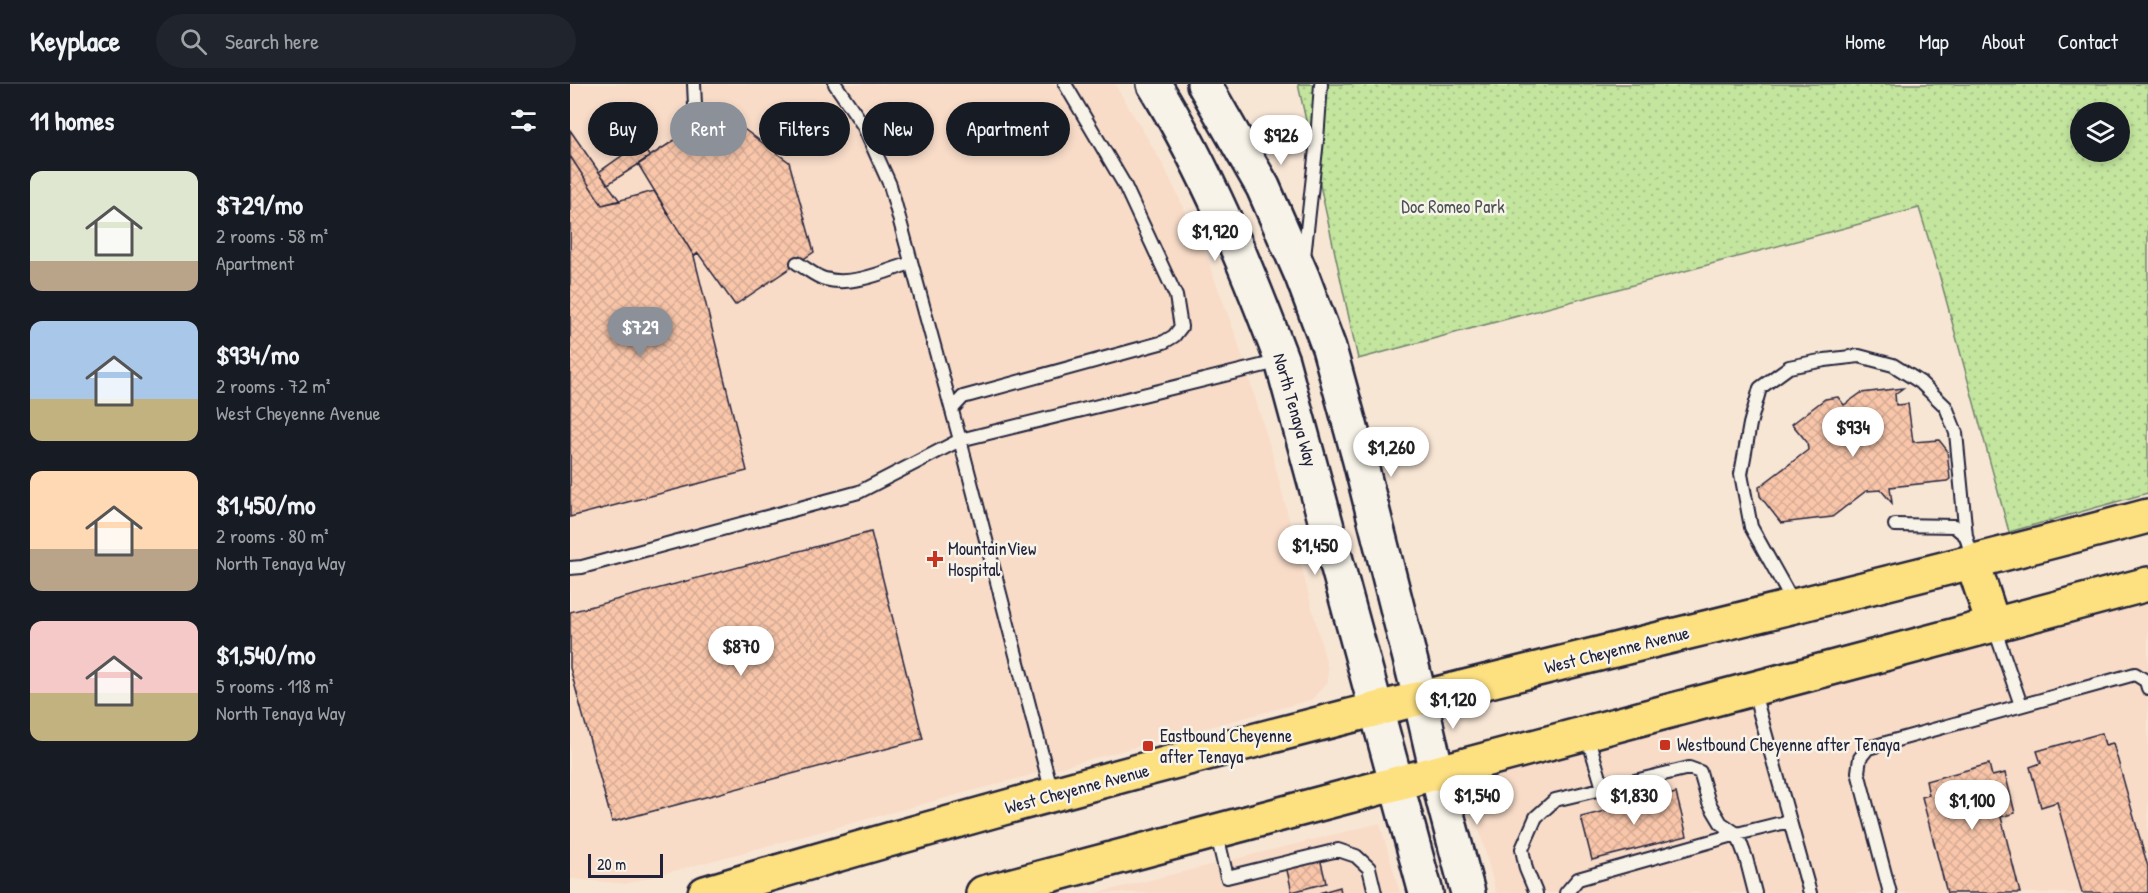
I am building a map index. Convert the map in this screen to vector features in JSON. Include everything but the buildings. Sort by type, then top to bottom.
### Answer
[{"type":"main road","name":"North Tenaya Way","points":[[1154,84],[1201,168],[1256,290],[1282,361],[1426,893]]},
{"type":"main road","points":[[1204,84],[1263,187],[1302,276],[1329,348],[1360,460],[1468,893]]},
{"type":"main road","name":"West Cheyenne Avenue","points":[[705,893],[1052,794],[1420,698],[1796,607],[1970,549],[2148,516]]},
{"type":"main road","points":[[1970,549],[1993,624]]},
{"type":"main road","points":[[983,893],[2148,584]]},
{"type":"lane","points":[[694,84],[695,102]]},
{"type":"lane","points":[[836,84],[863,125],[888,177],[952,409],[1052,794]]},
{"type":"lane","points":[[952,409],[963,397],[1164,342],[1174,336],[1181,327],[1176,297],[1124,184],[1065,84]]},
{"type":"lane","points":[[1302,276],[1321,84]]},
{"type":"lane","points":[[797,263],[824,279],[842,282],[860,279],[911,263]]},
{"type":"lane","points":[[1796,607],[1751,527],[1741,474],[1750,424],[1760,388],[1789,367],[1860,356],[1893,365],[1920,381],[1946,407],[1956,433],[1970,549]]},
{"type":"lane","points":[[570,568],[582,567],[858,492],[960,440],[1282,361]]},
{"type":"lane","points":[[1895,525],[1954,526],[1970,549]]},
{"type":"lane","points":[[1993,624],[2020,705]]},
{"type":"lane","points":[[1890,893],[1858,772],[1860,758],[1868,748],[2135,674],[2146,681],[2148,688]]},
{"type":"lane","points":[[1753,688],[1810,893]]},
{"type":"lane","points":[[1586,733],[1603,788]]},
{"type":"lane","points":[[1536,893],[1526,869],[1522,849],[1536,817],[1555,800],[1689,768],[1700,772],[1709,803],[1720,823],[1737,834],[1755,893]]},
{"type":"lane","points":[[1566,893],[1578,879],[1790,821]]},
{"type":"lane","points":[[1216,830],[1227,877],[1338,850],[1356,856],[1369,868],[1376,893]]},
{"type":"shaded area","name":"MountainView Hospital","points":[[570,84],[1115,84],[1164,166],[1203,248],[1235,333],[1271,449],[1328,669],[1328,682],[1311,700],[626,884],[570,879]]},
{"type":"shaded area","points":[[2148,603],[2148,893],[1496,893],[1467,784]]},
{"type":"shaded area","points":[[1380,823],[1400,893],[1097,893]]},
{"type":"green space","name":"Doc Romeo Park","points":[[1298,84],[2148,84],[2148,493],[2009,532],[1919,208],[1358,359]]},
{"type":"place","name":"MountainView Hospital","points":[[935,559]]},
{"type":"place","name":"Westbound Cheyenne after Tenaya","points":[[1665,745]]},
{"type":"place","name":"Eastbound Cheyenne after Tenaya","points":[[1148,746]]}]
